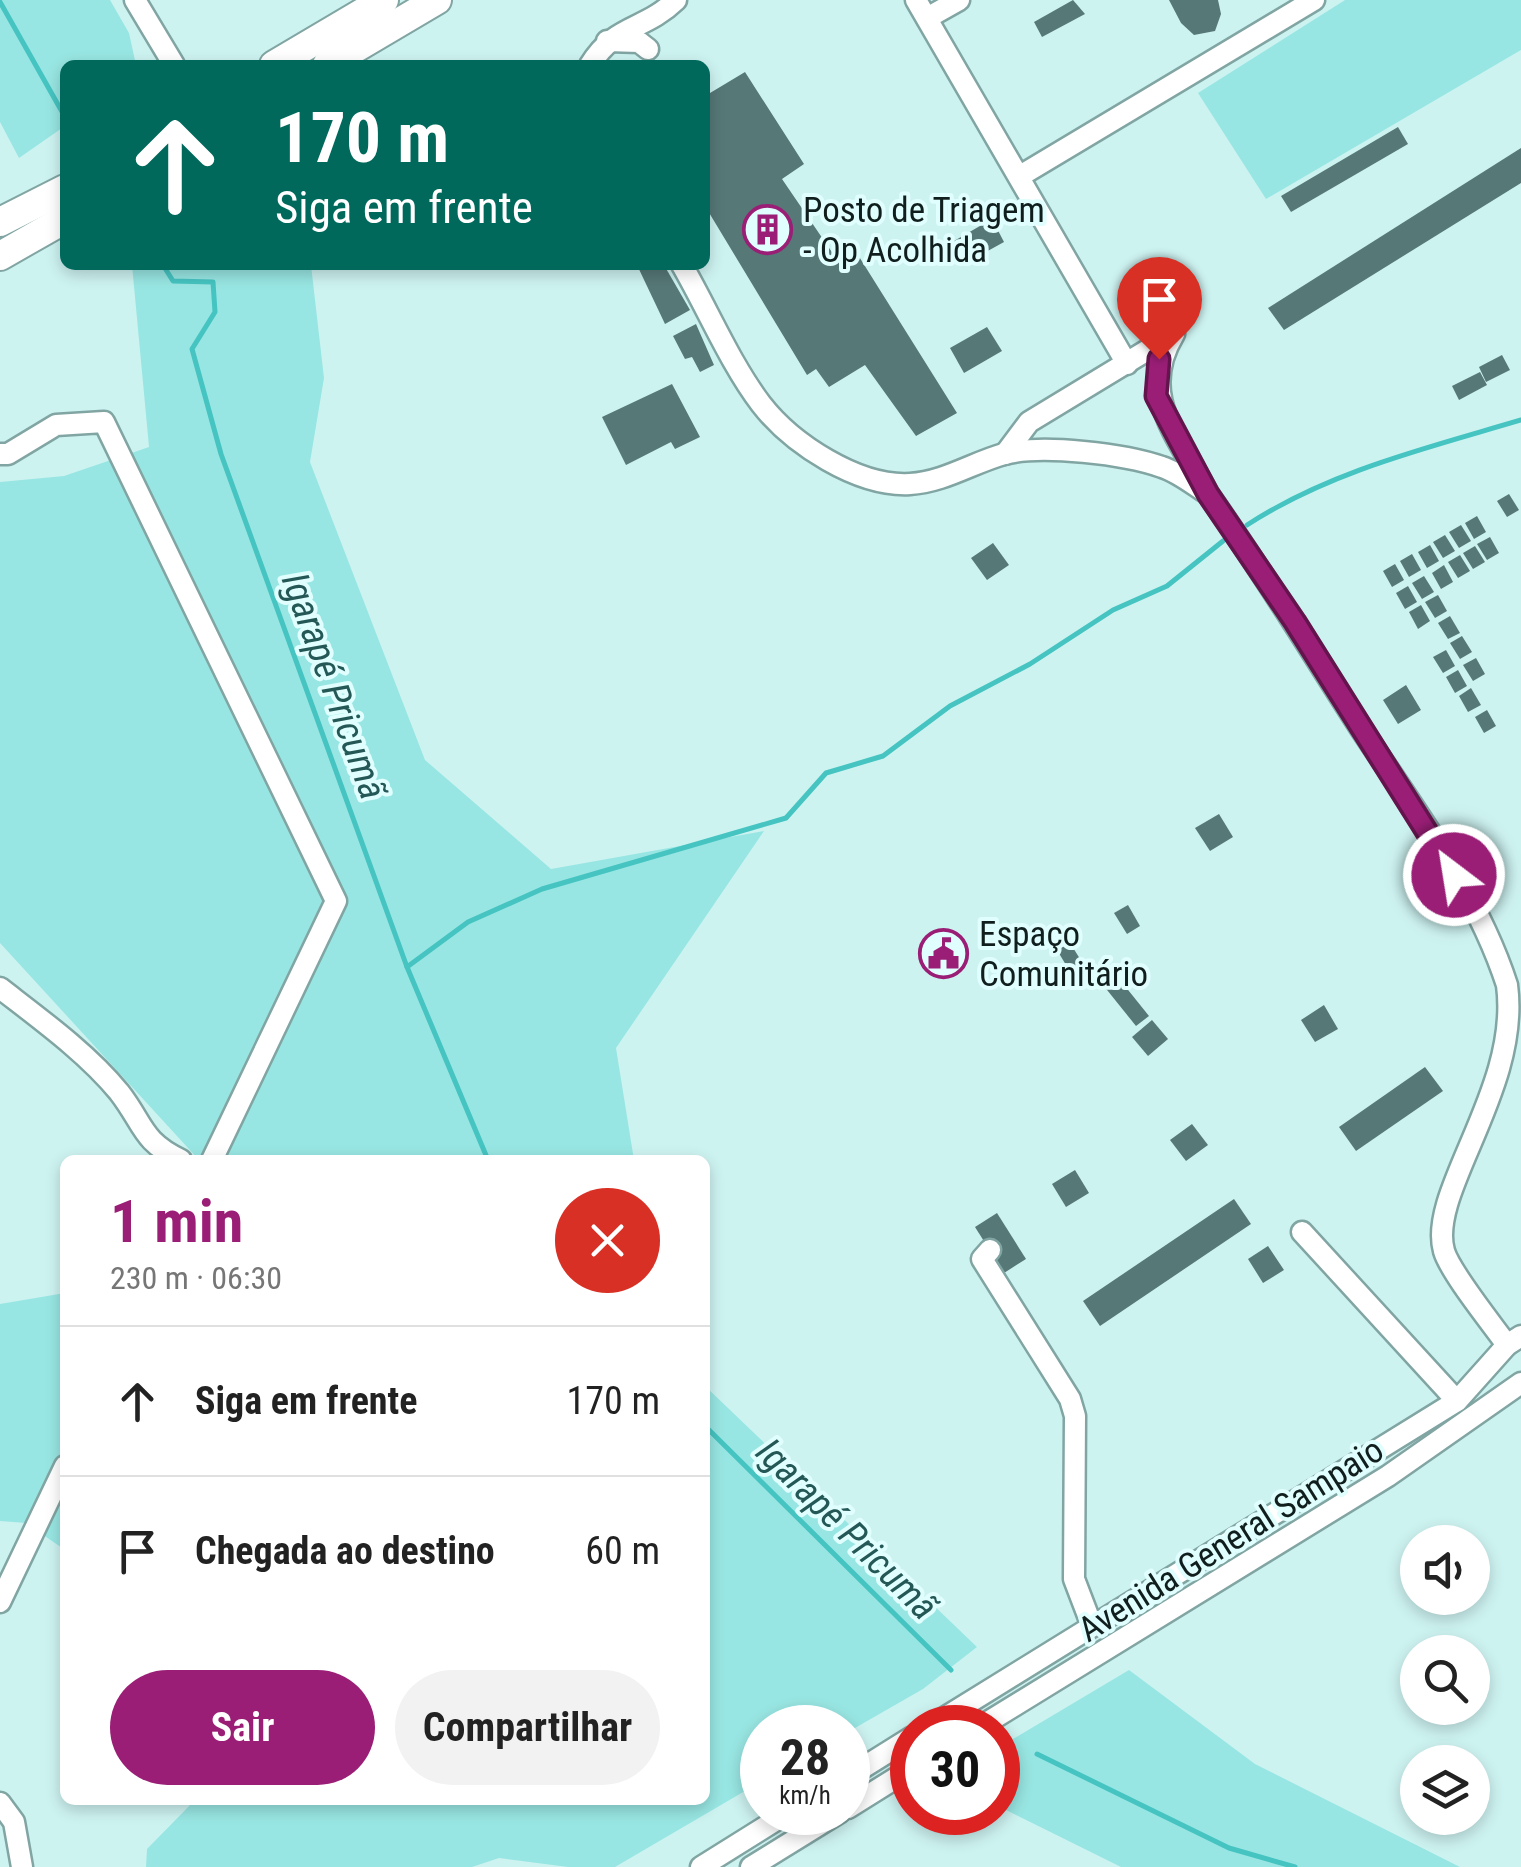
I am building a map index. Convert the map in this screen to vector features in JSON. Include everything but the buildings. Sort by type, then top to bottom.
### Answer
[{"type":"highway","points":[[282,60],[384,0]]},
{"type":"highway","points":[[336,60],[438,0]]},
{"type":"highway","points":[[0,222],[60,192]]},
{"type":"highway","points":[[0,256],[60,222]]},
{"type":"street","points":[[135,0],[171,60]]},
{"type":"street","points":[[326,34],[348,0]]},
{"type":"street","points":[[593,60],[605,41],[656,20],[676,0]]},
{"type":"street","points":[[959,0],[922,9],[1127,364]]},
{"type":"street","points":[[1020,176],[1314,0]]},
{"type":"street","points":[[605,41],[639,42],[648,49]]},
{"type":"street","points":[[685,270],[760,403],[790,434],[874,480],[909,484],[940,478],[1004,454],[1066,452],[1163,467],[1208,494]]},
{"type":"street","points":[[1004,454],[1030,422],[1174,334],[1159,359],[1156,396],[1208,494],[1472,905],[1508,988],[1512,1044],[1503,1092],[1443,1222],[1444,1252],[1514,1341]]},
{"type":"street","points":[[0,454],[8,454],[56,426],[104,422],[336,901],[214,1155]]},
{"type":"street","points":[[0,988],[44,1022],[118,1091],[154,1148],[170,1155]]},
{"type":"street","points":[[1302,1232],[1457,1400]]},
{"type":"street","points":[[990,1250],[982,1260],[1070,1399],[1074,1416],[1074,1578],[1092,1626]]},
{"type":"street","name":"Avenida General Sampaio","points":[[965,1705],[1457,1400],[1514,1341]]},
{"type":"street","name":"Avenida General Sampaio","points":[[1015,1705],[1388,1476],[1521,1383]]},
{"type":"street","points":[[1373,1452],[1388,1476]]},
{"type":"street","points":[[0,1602],[60,1476]]},
{"type":"street","points":[[1024,1668],[1038,1691]]},
{"type":"street","points":[[0,1804],[14,1822],[22,1867]]},
{"type":"street","points":[[707,1865],[753,1835]]},
{"type":"street","points":[[751,1867],[803,1835]]},
{"type":"shaded area","points":[[0,0],[110,0],[129,33],[135,60],[60,60],[60,129],[19,158],[0,122]]},
{"type":"shaded area","points":[[1345,0],[1521,0],[1521,50],[1266,199],[1198,93]]},
{"type":"shaded area","points":[[132,270],[312,270],[324,378],[310,462],[425,760],[551,869],[764,831],[616,1048],[633,1155],[194,1155],[0,943],[0,482],[64,476],[149,447]]},
{"type":"shaded area","points":[[60,1294],[60,1547],[26,1523],[0,1521],[0,1304]]},
{"type":"shaded area","points":[[710,1391],[977,1647],[923,1689],[870,1719],[870,1705],[740,1705],[740,1794],[615,1867],[568,1867],[499,1858],[472,1867],[146,1867],[147,1849],[190,1805],[710,1805]]},
{"type":"shaded area","points":[[1129,1670],[1255,1764],[1460,1867],[1121,1867],[1020,1817],[1020,1735]]},
{"type":"waterway","name":"Igarapé Pricumã","points":[[0,2],[60,108]]},
{"type":"waterway","name":"Igarapé Pricumã","points":[[166,270],[173,281],[213,282],[215,312],[192,349],[221,454],[407,967],[486,1155]]},
{"type":"waterway","points":[[1247,525],[1345,475],[1521,420]]},
{"type":"waterway","points":[[407,967],[468,922],[542,889],[786,818],[826,773],[883,756],[950,706],[1030,664],[1113,610],[1167,586],[1223,541]]},
{"type":"waterway","name":"Igarapé Pricumã","points":[[710,1431],[951,1670]]},
{"type":"waterway","name":"Igarapé Pricumã","points":[[1037,1754],[1229,1848],[1295,1867]]},
{"type":"place","name":"Posto de Triagem - Op Acolhida","points":[[768,230]]},
{"type":"place","name":"Espaço Comunitário","points":[[944,954]]},
{"type":"route","points":[[1159,359],[1156,396],[1208,494],[1295,622],[1454,875]]}]
